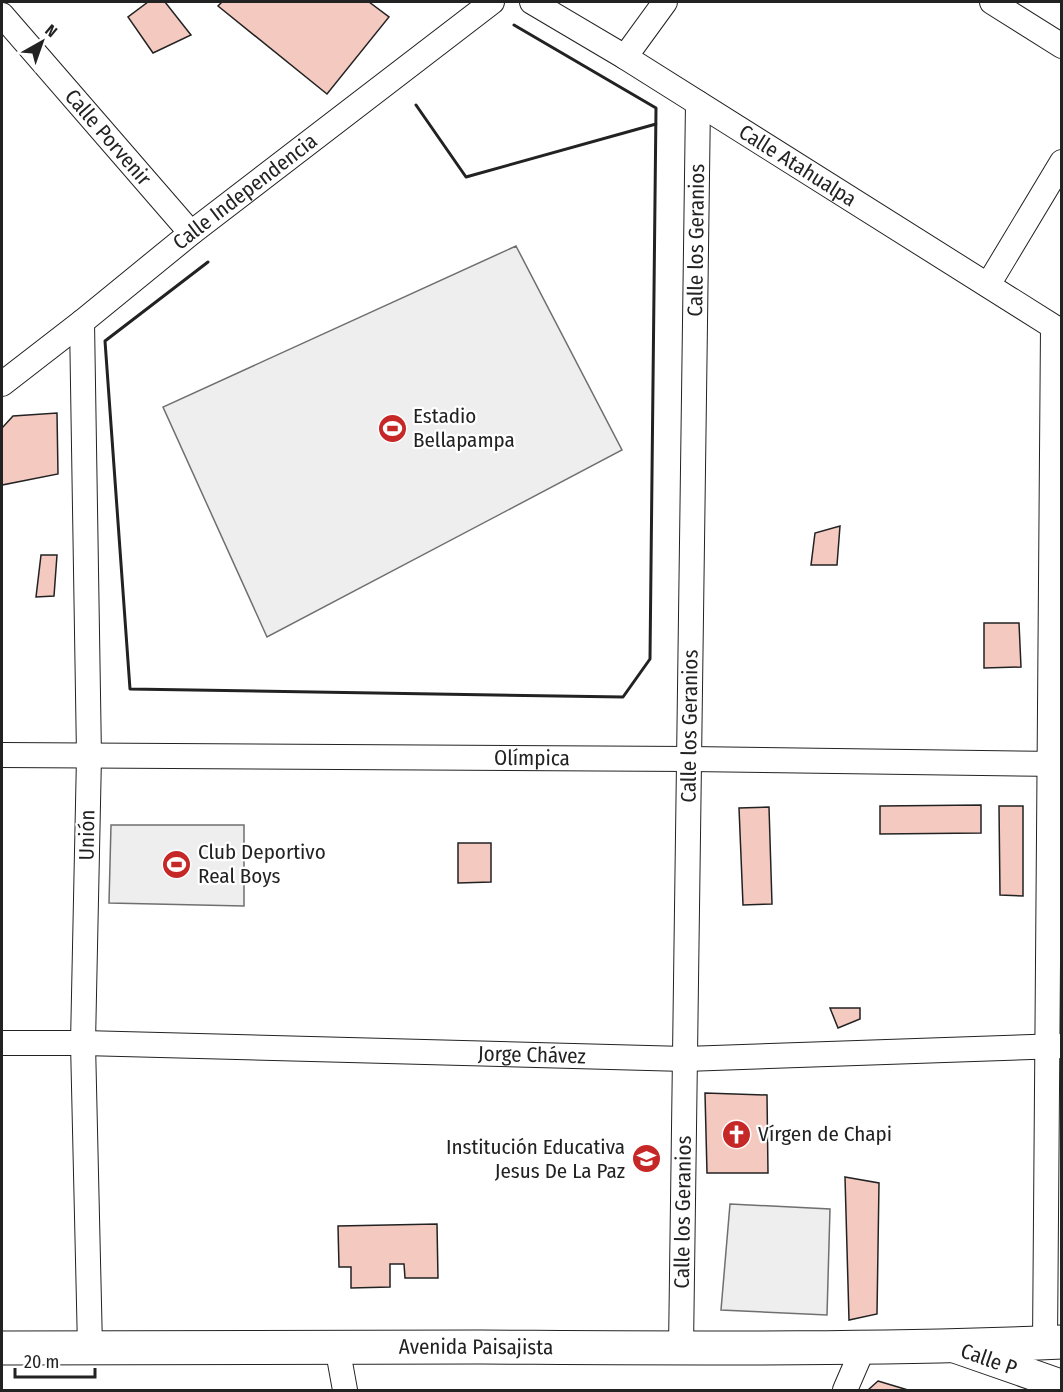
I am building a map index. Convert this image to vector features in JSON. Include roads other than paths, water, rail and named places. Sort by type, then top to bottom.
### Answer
[{"type":"main road","name":"Avenida Paisajista","points":[[2,1348],[337,1346],[681,1348],[950,1346],[1053,1342]]},
{"type":"street","name":"Calle Independencia","points":[[2,384],[191,233],[492,2]]},
{"type":"street","name":"Calle Atahualpa","points":[[532,2],[625,57],[1057,329]]},
{"type":"street","points":[[625,57],[665,2]]},
{"type":"street","points":[[992,2],[1062,46]]},
{"type":"street","name":"Calle Porvenir","points":[[2,15],[191,233]]},
{"type":"street","name":"Calle los Geranios","points":[[681,1348],[698,103]]},
{"type":"street","points":[[988,285],[1062,162]]},
{"type":"street","name":"Unión","points":[[82,322],[89,756],[83,1043],[90,1347]]},
{"type":"street","points":[[1053,1342],[1057,329]]},
{"type":"street","name":"Olímpica","points":[[2,756],[690,759],[1056,764]]},
{"type":"street","name":"Jorge Chávez","points":[[2,1043],[83,1043],[685,1059],[1055,1046]]},
{"type":"street","points":[[337,1346],[345,1390]]},
{"type":"street","points":[[845,1390],[864,1346]]},
{"type":"street","name":"Calle P","points":[[950,1346],[1062,1385]]},
{"type":"place","name":"Estadio Bellapampa","points":[[392,428]]},
{"type":"place","name":"Club Deportivo Real Boys","points":[[177,864]]},
{"type":"place","name":"Vírgen de Chapi","points":[[737,1134]]},
{"type":"place","name":"Institución Educativa Jesus De La Paz","points":[[646,1159]]}]
